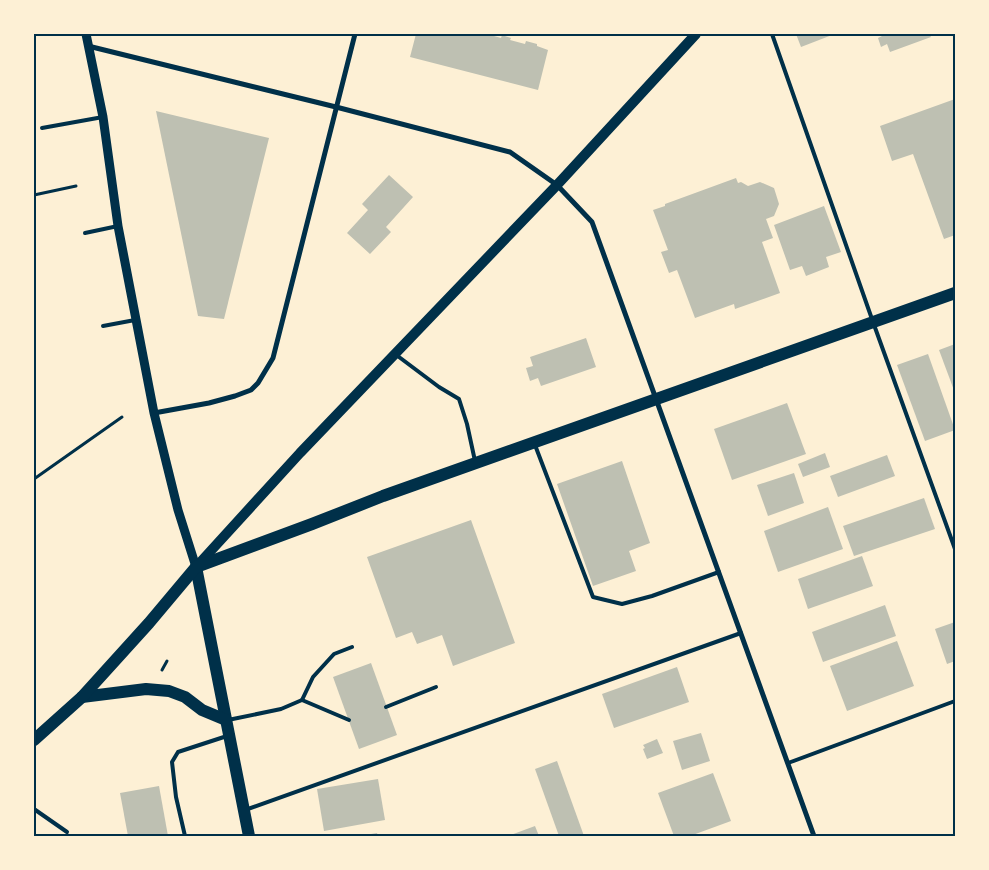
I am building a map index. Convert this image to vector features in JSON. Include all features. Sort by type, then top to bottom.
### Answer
[{"type":"main road","points":[[34,740],[82,697],[149,623],[196,567],[300,454],[557,185],[696,34]]},
{"type":"main road","points":[[196,567],[383,496],[955,293]]},
{"type":"main road","points":[[196,567],[249,836]]},
{"type":"main road","points":[[82,697],[146,689],[170,691],[185,696],[202,710],[226,720]]},
{"type":"street","points":[[86,34],[103,117],[118,226],[154,413],[178,510],[196,567]]},
{"type":"street","points":[[154,413],[209,403],[251,390],[274,358],[355,34]]},
{"type":"street","points":[[88,46],[510,152],[557,185],[592,222],[814,836]]},
{"type":"lane","points":[[772,34],[955,549]]},
{"type":"lane","points":[[42,128],[103,117]]},
{"type":"lane","points":[[85,233],[118,226]]},
{"type":"lane","points":[[103,326],[136,320]]},
{"type":"lane","points":[[395,354],[439,387],[459,398],[467,424],[475,464]]},
{"type":"lane","points":[[534,443],[593,597],[622,604],[652,596],[719,572]]},
{"type":"lane","points":[[243,810],[741,633]]},
{"type":"lane","points":[[226,720],[281,709],[302,700],[314,677],[334,654],[352,647]]},
{"type":"lane","points":[[386,707],[436,687]]},
{"type":"lane","points":[[302,700],[349,720]]},
{"type":"lane","points":[[788,763],[955,701]]},
{"type":"lane","points":[[184,836],[176,797],[172,762],[178,752],[229,736]]},
{"type":"lane","points":[[34,809],[67,832]]},
{"type":"path","points":[[34,195],[76,186]]},
{"type":"path","points":[[34,479],[122,417]]},
{"type":"building","points":[[416,34],[487,34],[501,38],[502,35],[511,38],[510,40],[525,44],[526,41],[537,44],[537,46],[548,50],[538,90],[410,57]]},
{"type":"building","points":[[796,34],[831,34],[832,35],[801,47]]},
{"type":"building","points":[[883,34],[929,34],[931,37],[890,52],[887,44],[881,47],[878,38]]},
{"type":"building","points":[[955,99],[955,235],[944,239],[913,154],[892,161],[880,126]]},
{"type":"building","points":[[156,111],[269,138],[224,319],[198,316]]},
{"type":"building","points":[[389,175],[413,197],[386,227],[391,232],[370,254],[347,233],[368,210],[362,204]]},
{"type":"building","points":[[736,178],[738,183],[741,182],[748,186],[760,182],[774,188],[779,204],[774,216],[766,219],[773,238],[762,242],[780,293],[735,309],[734,304],[695,318],[677,270],[669,273],[661,252],[668,250],[653,210]]},
{"type":"building","points":[[824,206],[841,252],[826,257],[829,267],[806,276],[802,266],[790,270],[774,225]]},
{"type":"building","points":[[586,338],[596,367],[541,386],[538,378],[530,381],[526,368],[533,366],[530,357]]},
{"type":"building","points":[[955,344],[955,393],[939,350]]},
{"type":"building","points":[[928,354],[955,430],[925,441],[897,365]]},
{"type":"building","points":[[787,403],[806,454],[732,480],[714,429]]},
{"type":"building","points":[[825,453],[830,467],[803,477],[798,464]]},
{"type":"building","points":[[887,455],[895,476],[838,497],[830,476]]},
{"type":"building","points":[[622,461],[650,543],[629,551],[636,571],[593,586],[557,484]]},
{"type":"building","points":[[794,473],[804,503],[768,516],[757,485]]},
{"type":"building","points":[[924,498],[935,529],[854,556],[843,526]]},
{"type":"building","points":[[828,507],[843,549],[778,572],[764,531]]},
{"type":"building","points":[[471,520],[515,643],[453,666],[442,635],[417,644],[412,632],[396,638],[367,557]]},
{"type":"building","points":[[862,556],[873,586],[808,609],[798,579]]},
{"type":"building","points":[[885,605],[896,636],[823,662],[812,632]]},
{"type":"building","points":[[955,622],[955,661],[947,664],[935,629]]},
{"type":"building","points":[[897,641],[914,686],[847,711],[830,666]]},
{"type":"building","points":[[371,663],[397,735],[359,749],[333,677]]},
{"type":"building","points":[[677,667],[689,702],[614,728],[602,694]]},
{"type":"building","points":[[701,733],[710,761],[682,770],[673,741]]},
{"type":"building","points":[[657,739],[663,753],[647,759],[643,745]]},
{"type":"building","points":[[557,761],[584,836],[559,836],[535,769]]},
{"type":"building","points":[[713,773],[731,821],[690,836],[674,836],[658,793]]},
{"type":"building","points":[[378,779],[385,820],[324,831],[317,789]]},
{"type":"building","points":[[159,786],[168,836],[128,836],[120,793]]},
{"type":"building","points":[[535,826],[539,836],[508,836]]},
{"type":"building","points":[[377,833],[378,836],[365,836],[365,835]]}]
